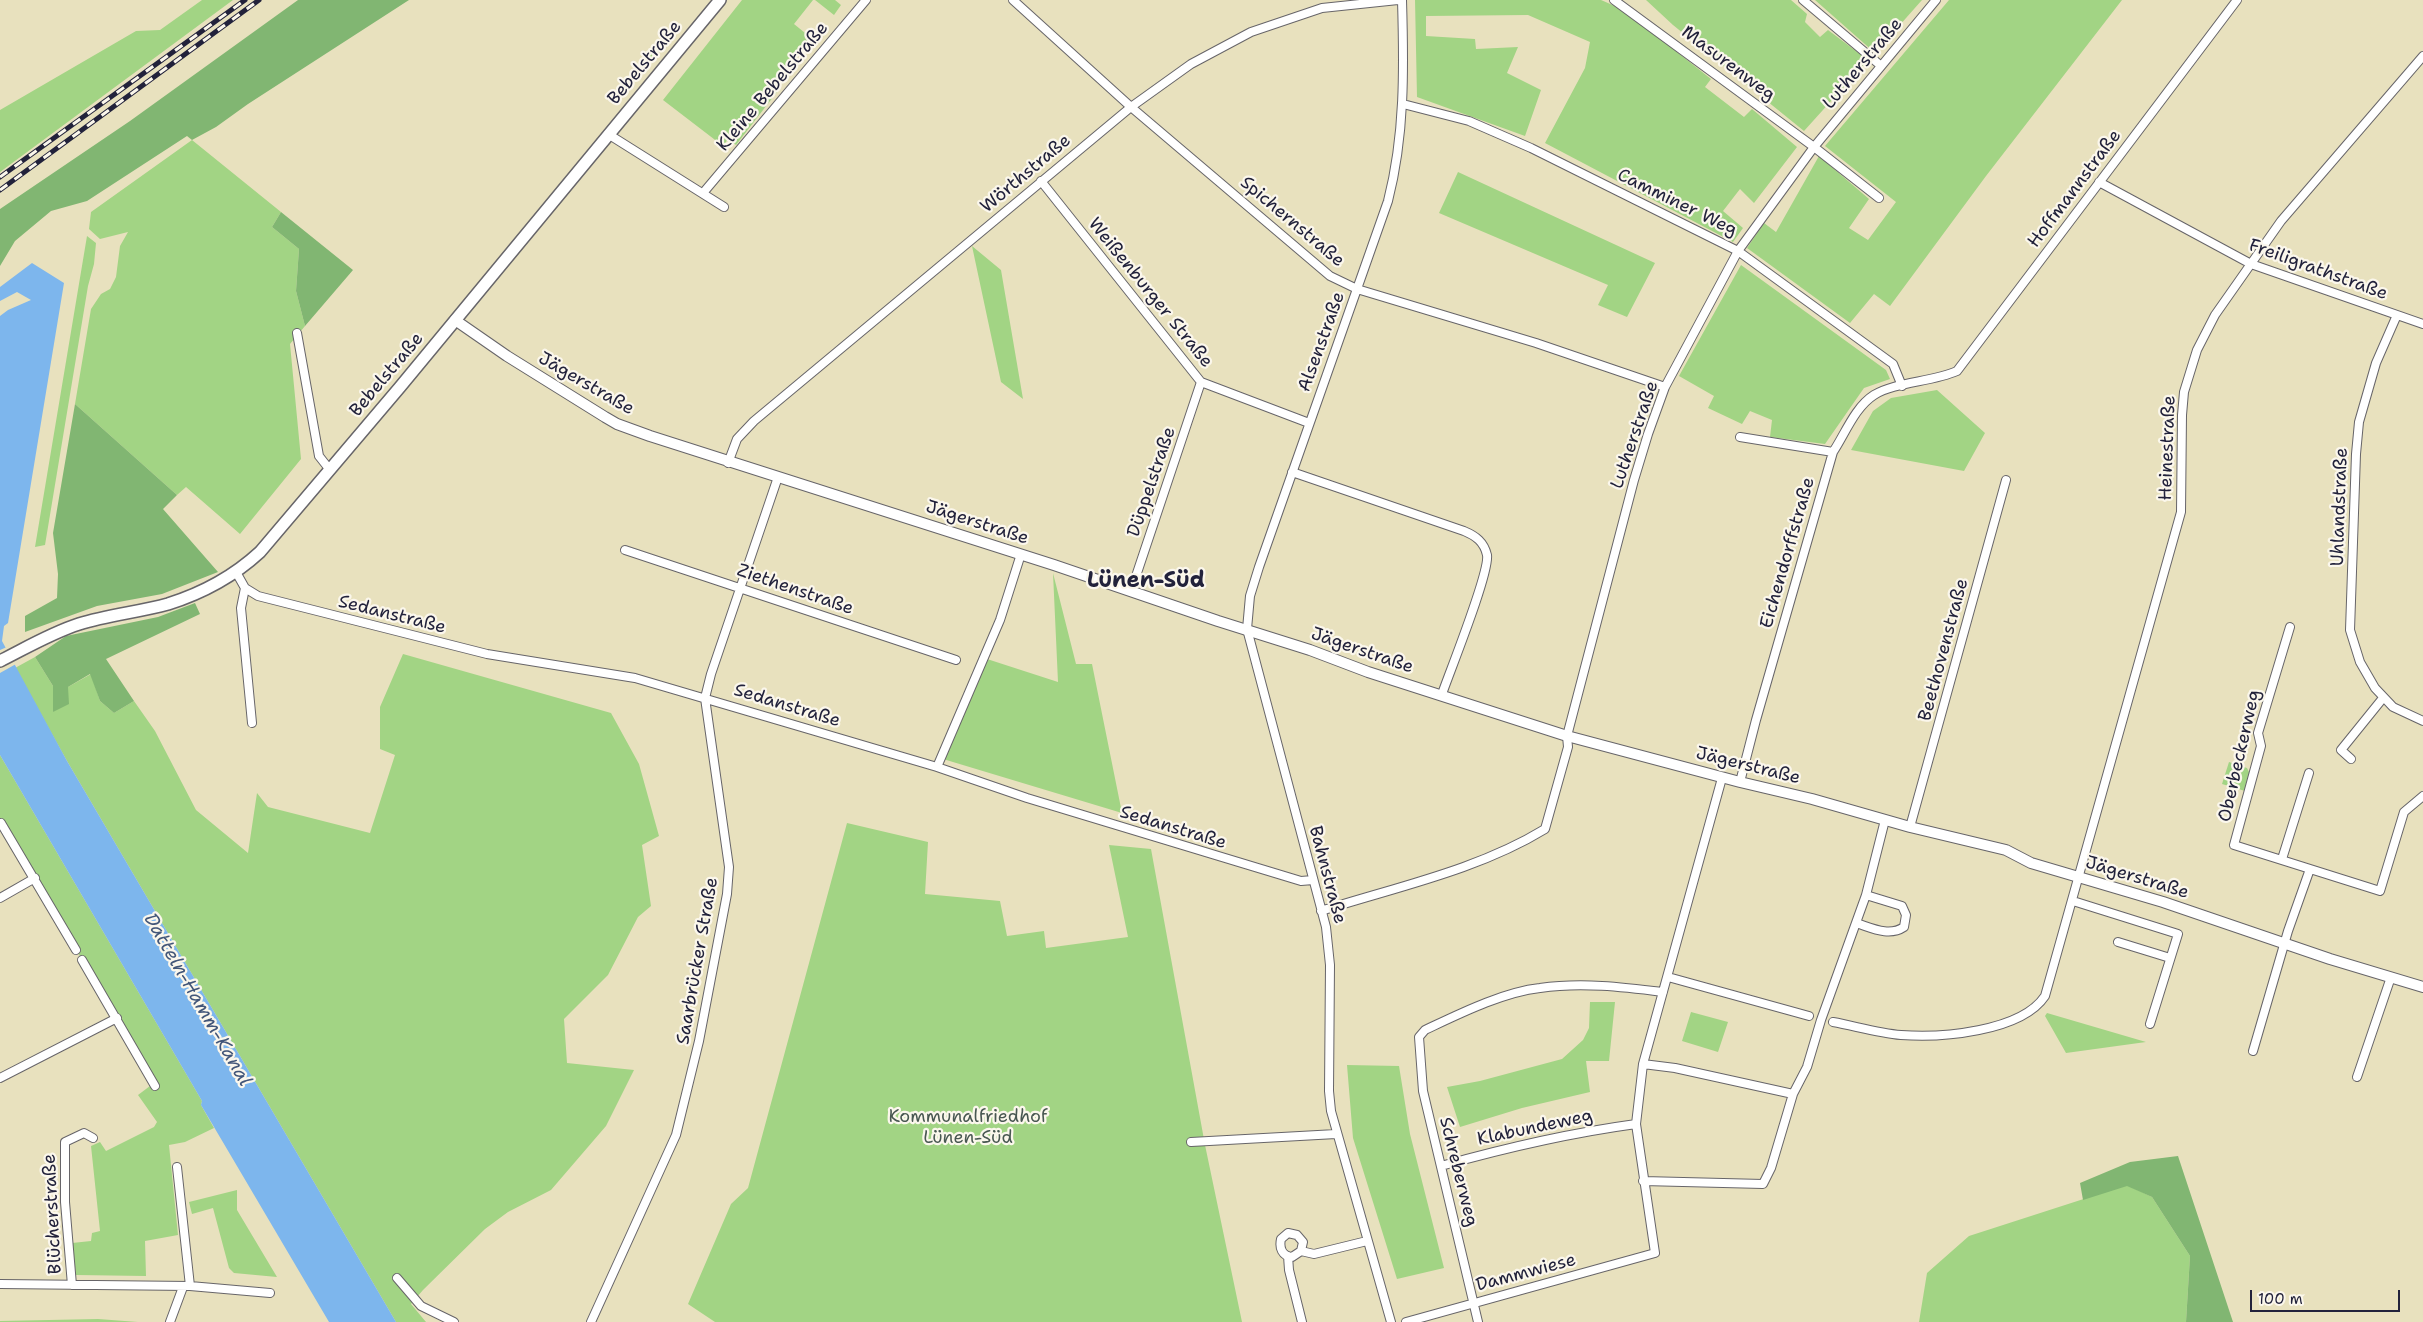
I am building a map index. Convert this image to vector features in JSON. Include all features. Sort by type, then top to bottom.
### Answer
[{"type":"main road","name":"Bebelstraße","points":[[0,661],[79,624],[167,604],[192,595],[236,572],[276,535],[720,0]]},
{"type":"street","name":"Kleine Bebelstraße","points":[[703,193],[866,0]]},
{"type":"street","name":"Spichernstraße","points":[[1013,0],[1131,107],[1330,276],[1357,289],[1536,343],[1665,387]]},
{"type":"street","name":"Wörthstraße","points":[[728,463],[737,439],[754,421],[1131,107],[1191,64],[1251,32],[1322,8],[1398,0]]},
{"type":"street","name":"Alsenstraße","points":[[1247,629],[1248,609],[1253,586],[1388,201],[1398,155],[1403,104],[1402,0]]},
{"type":"street","name":"Masurenweg","points":[[1614,0],[1624,3],[1814,147]]},
{"type":"street","points":[[1803,0],[1880,65]]},
{"type":"street","name":"Lutherstraße","points":[[1322,911],[1460,868],[1529,838],[1545,829],[1568,747],[1567,736],[1637,471],[1665,387],[1738,251],[1814,147],[1880,65],[1936,0]]},
{"type":"street","name":"Hoffmannstraße","points":[[1926,381],[1957,371],[2237,0]]},
{"type":"street","name":"Heinestraße","points":[[1833,1022],[1900,1035],[1936,1036],[1972,1032],[2006,1022],[2039,1006],[2045,996],[2080,877],[2181,512],[2184,392],[2197,350],[2215,315],[2281,221],[2422,59]]},
{"type":"street","name":"Camminer Weg","points":[[1403,104],[1469,121],[1531,148],[1738,251],[1893,364],[1902,386]]},
{"type":"street","points":[[608,134],[724,207]]},
{"type":"street","points":[[1814,147],[1879,198]]},
{"type":"street","name":"Weißenburger Straße","points":[[1041,181],[1201,382],[1309,423]]},
{"type":"street","name":"Freiligrathstraße","points":[[2099,182],[2250,264],[2423,324]]},
{"type":"street","name":"Uhlandstraße","points":[[2397,315],[2376,363],[2363,405],[2355,474],[2350,630],[2355,651],[2366,676],[2383,698],[2402,713],[2423,721]]},
{"type":"street","name":"Jägerstraße","points":[[456,320],[507,356],[617,424],[728,463],[1021,554],[1247,629],[1368,672],[1442,694],[1567,736],[1722,778],[1812,798],[1910,827],[2006,850],[2031,863],[2080,877],[2391,978],[2423,986]]},
{"type":"street","points":[[297,333],[319,456],[330,470]]},
{"type":"street","name":"Eichendorffstraße","points":[[1740,782],[1833,452],[1866,403],[1875,394],[1926,381]]},
{"type":"street","name":"Düppelstraße","points":[[1130,591],[1201,382]]},
{"type":"street","points":[[1740,437],[1833,452]]},
{"type":"street","points":[[1292,472],[1458,528],[1475,536],[1483,544],[1487,566],[1442,694]]},
{"type":"street","name":"Saarbrücker Straße","points":[[591,1322],[676,1135],[699,1041],[727,894],[729,867],[705,698],[711,674],[778,477]]},
{"type":"street","name":"Beethovenstraße","points":[[1910,827],[2006,480]]},
{"type":"street","name":"Ziethenstraße","points":[[625,550],[956,660]]},
{"type":"street","points":[[937,767],[1000,620],[1021,554]]},
{"type":"street","points":[[236,572],[245,588],[241,608],[252,722]]},
{"type":"street","name":"Sedanstraße","points":[[245,588],[258,596],[477,652],[635,678],[937,767],[1027,798],[1216,857],[1294,880],[1313,880]]},
{"type":"street","name":"Oberbeckerweg","points":[[2290,627],[2258,733],[2261,746],[2234,845],[2380,891],[2404,812],[2423,796]]},
{"type":"street","name":"Bahnstraße","points":[[1247,629],[1322,911],[1330,950],[1329,1091],[1336,1134],[1391,1322]]},
{"type":"street","points":[[2351,759],[2341,750],[2383,698]]},
{"type":"street","points":[[2282,859],[2309,773]]},
{"type":"street","points":[[1722,778],[1643,1064],[1636,1124],[1643,1181],[1763,1184],[1770,1168],[1793,1094],[1807,1067],[1821,1020],[1866,895],[1885,820]]},
{"type":"street","points":[[1,823],[76,950]]},
{"type":"street","points":[[2253,1051],[2285,943],[2310,869]]},
{"type":"street","points":[[0,898],[35,878]]},
{"type":"street","points":[[1856,923],[1887,932],[1897,932],[1904,927],[1906,915],[1902,906],[1866,895]]},
{"type":"street","points":[[2073,901],[2178,934],[2150,1024]]},
{"type":"street","points":[[2118,942],[2170,958]]},
{"type":"street","points":[[82,960],[155,1086]]},
{"type":"street","points":[[1668,977],[1808,1016]]},
{"type":"street","points":[[2357,1077],[2391,978]]},
{"type":"street","name":"Schreberweg","points":[[1478,1322],[1423,1091],[1419,1037],[1425,1030],[1478,1005],[1539,988],[1577,986],[1663,992]]},
{"type":"street","points":[[0,1078],[117,1018]]},
{"type":"street","points":[[1643,1064],[1675,1068],[1793,1094]]},
{"type":"street","name":"Klabundeweg","points":[[1441,1166],[1490,1152],[1572,1134],[1636,1124]]},
{"type":"street","name":"Blücherstraße","points":[[72,1285],[65,1202],[65,1142],[84,1134],[94,1138]]},
{"type":"street","points":[[1191,1142],[1336,1134]]},
{"type":"street","points":[[170,1322],[187,1287],[177,1167]]},
{"type":"street","name":"Dammwiese","points":[[1406,1322],[1655,1254],[1643,1181]]},
{"type":"street","points":[[1288,1233],[1297,1235],[1303,1242],[1301,1251],[1295,1256],[1284,1254],[1280,1244],[1281,1239],[1288,1233]]},
{"type":"street","points":[[1301,1251],[1314,1254],[1367,1241]]},
{"type":"street","points":[[1288,1256],[1289,1270],[1302,1322]]},
{"type":"street","points":[[398,1278],[421,1306],[454,1322]]},
{"type":"street","name":"Blücherstraße","points":[[0,1284],[187,1287],[270,1293]]},
{"type":"green space","points":[[202,0],[233,0],[0,172],[0,110],[136,31],[160,30]]},
{"type":"green space","points":[[298,0],[409,0],[248,104],[216,127],[192,140],[187,136],[87,201],[51,211],[15,241],[0,266],[0,209],[130,121]]},
{"type":"green space","points":[[742,0],[813,0],[794,24],[810,37],[770,85],[777,92],[736,145],[728,139],[723,146],[663,100]]},
{"type":"green space","points":[[815,0],[835,0],[841,5],[834,15]]},
{"type":"green space","points":[[1415,0],[1601,0],[1624,10],[1711,79],[1705,87],[1744,117],[1752,109],[1797,147],[1754,203],[1740,189],[1723,211],[1743,228],[1733,242],[1545,143],[1585,68],[1590,42],[1528,15],[1426,16],[1426,36],[1475,39],[1476,49],[1518,47],[1507,73],[1541,90],[1525,136],[1417,97]]},
{"type":"green space","points":[[1646,0],[1791,0],[1807,14],[1805,22],[1820,37],[1828,30],[1868,60],[1804,131],[1673,25]]},
{"type":"green space","points":[[1815,0],[1922,0],[1875,53]]},
{"type":"green space","points":[[1949,0],[2122,0],[1986,176],[1890,306],[1874,294],[1850,323],[1747,248],[1764,223],[1776,232],[1819,156],[1869,199],[1849,228],[1868,240],[1896,202],[1825,146]]},
{"type":"green space","points":[[664,35],[669,40],[645,69],[640,65]]},
{"type":"green space","points":[[638,67],[643,72],[622,96],[617,92]]},
{"type":"green space","points":[[192,140],[281,212],[272,227],[299,249],[296,291],[305,326],[290,344],[301,459],[240,534],[186,487],[177,495],[75,404],[91,309],[101,294],[110,289],[116,277],[120,246],[128,232],[100,239],[89,229],[91,212]]},
{"type":"green space","points":[[1458,172],[1655,263],[1627,317],[1598,305],[1608,285],[1439,213]]},
{"type":"green space","points":[[281,212],[353,270],[305,326],[296,291],[299,249],[272,227]]},
{"type":"green space","points":[[87,236],[96,243],[94,264],[88,286],[45,545],[35,547]]},
{"type":"green space","points":[[972,246],[1001,270],[1023,399],[1001,382]]},
{"type":"green space","points":[[1741,265],[1886,370],[1890,379],[1864,388],[1825,444],[1770,437],[1772,420],[1750,411],[1742,424],[1708,408],[1714,396],[1679,376]]},
{"type":"green space","points":[[1937,390],[1985,433],[1964,471],[1851,450],[1873,411],[1891,398]]},
{"type":"green space","points":[[75,404],[177,495],[163,509],[218,572],[162,594],[97,606],[25,632],[25,616],[57,598],[58,574],[53,533]]},
{"type":"green space","points":[[1053,573],[1076,664],[1092,664],[1122,813],[943,759],[987,659],[1058,682]]},
{"type":"green space","points":[[195,603],[200,614],[106,659],[134,701],[114,713],[100,701],[90,674],[68,687],[69,704],[53,712],[53,686],[35,657],[66,636],[158,617]]},
{"type":"green space","points":[[403,654],[611,713],[639,764],[659,836],[642,845],[651,906],[638,917],[608,975],[564,1019],[567,1063],[634,1070],[606,1126],[551,1190],[508,1212],[485,1229],[411,1304],[426,1322],[396,1322],[67,761],[15,668],[35,657],[53,686],[53,712],[68,687],[91,674],[100,701],[114,713],[134,701],[155,731],[196,810],[248,853],[257,793],[268,807],[370,833],[395,755],[380,749],[380,707]]},
{"type":"green space","points":[[0,755],[202,1101],[201,1105],[214,1128],[185,1142],[169,1145],[178,1235],[145,1241],[146,1276],[76,1275],[72,1243],[91,1241],[92,1233],[100,1231],[91,1146],[100,1142],[106,1151],[154,1127],[157,1122],[138,1095],[154,1083],[0,819]]},
{"type":"green space","points":[[2229,762],[2247,768],[2250,774],[2245,791],[2222,784]]},
{"type":"green space","name":"Kommunalfriedhof Lünen-Süd","points":[[847,823],[928,842],[925,894],[1000,901],[1007,936],[1044,931],[1046,948],[1128,937],[1109,845],[1151,849],[1205,1145],[1242,1322],[715,1322],[688,1304],[731,1204],[748,1188]]},
{"type":"green space","points":[[1590,1002],[1615,1002],[1609,1061],[1586,1061],[1590,1092],[1522,1108],[1460,1127],[1447,1087],[1480,1081],[1562,1059],[1583,1040],[1589,1028]]},
{"type":"green space","points":[[1691,1012],[1728,1022],[1718,1052],[1682,1041]]},
{"type":"green space","points":[[2047,1013],[2146,1042],[2066,1053],[2045,1016]]},
{"type":"green space","points":[[1347,1065],[1399,1066],[1410,1134],[1444,1268],[1397,1279],[1353,1138]]},
{"type":"green space","points":[[2178,1156],[2233,1322],[2186,1322],[2190,1256],[2152,1197],[2127,1186],[2083,1200],[2080,1183],[2130,1162]]},
{"type":"green space","points":[[2127,1185],[2152,1197],[2190,1256],[2186,1322],[1919,1322],[1927,1273],[1969,1236]]},
{"type":"green space","points":[[237,1190],[237,1210],[277,1277],[234,1273],[229,1268],[213,1208],[192,1214],[189,1202]]},
{"type":"green space","points":[[98,1319],[138,1322],[0,1322],[0,1321]]},
{"type":"water","name":"Datteln-Hamm-Kanal","points":[[32,263],[64,283],[8,623],[4,626],[2,641],[67,761],[396,1322],[329,1322],[201,1105],[202,1101],[0,755],[0,287]]},
{"type":"pier","points":[[17,292],[31,300],[8,310],[0,316],[0,301]]},
{"type":"pier","points":[[7,647],[16,664],[0,673],[0,650]]},
{"type":"railway","points":[[0,177],[245,0]]},
{"type":"railway","points":[[0,190],[259,0]]},
{"type":"district","name":"Lünen-Süd","points":[[1146,581]]}]
